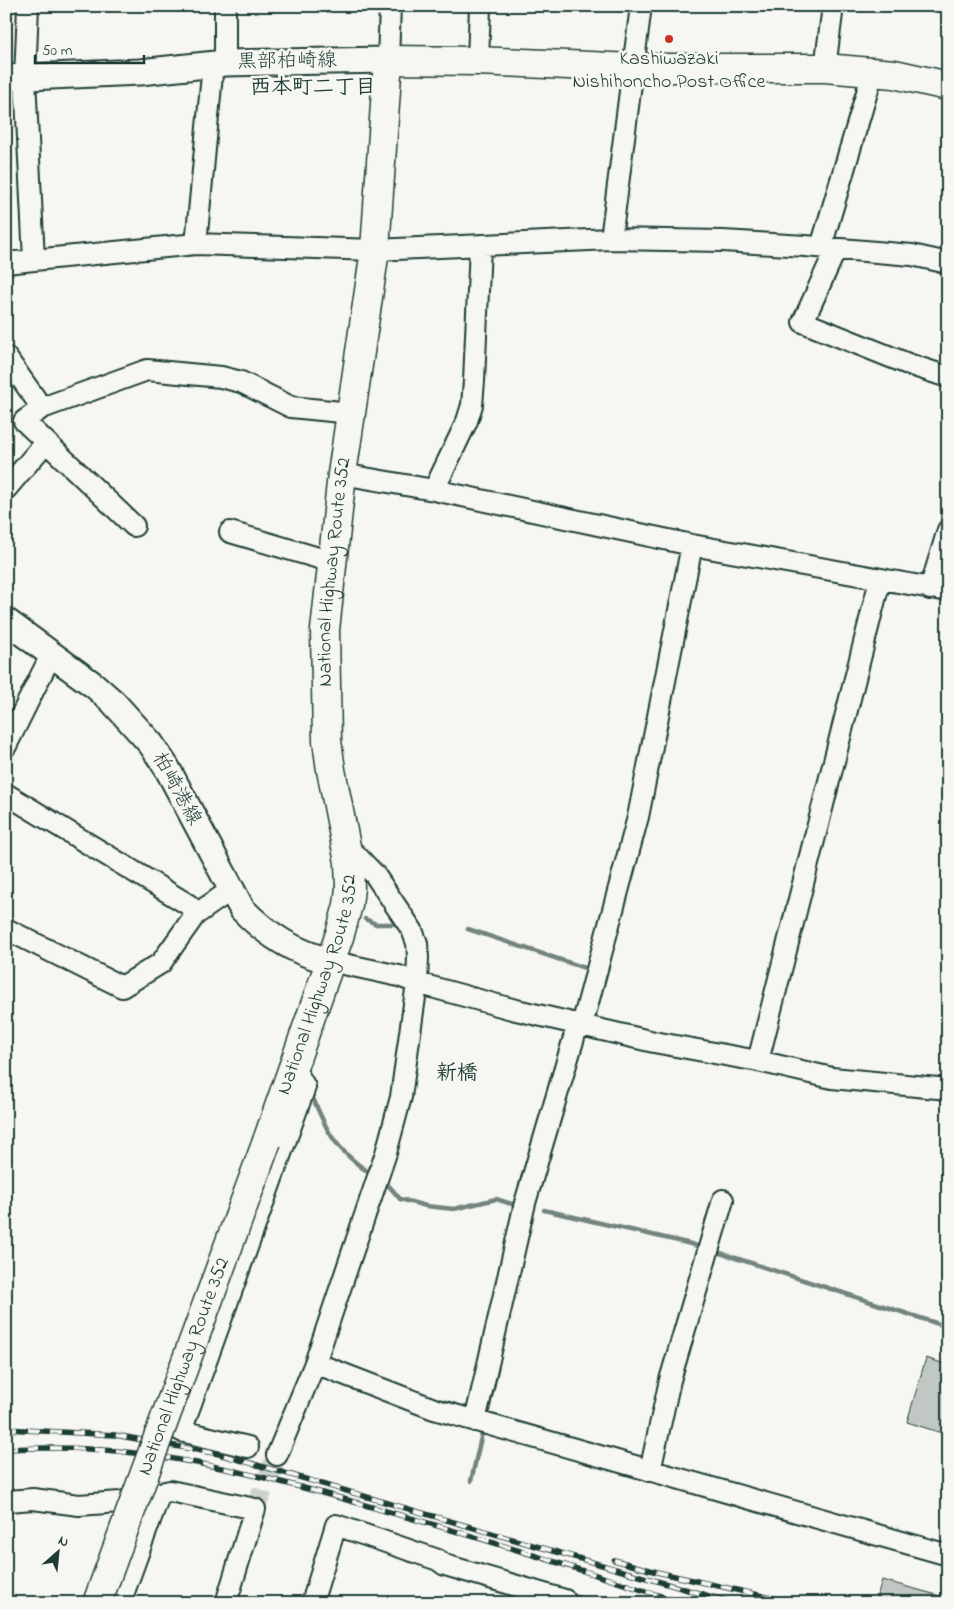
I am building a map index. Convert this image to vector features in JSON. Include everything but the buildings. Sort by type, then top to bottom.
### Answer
[{"type":"highway","points":[[388,60],[478,61],[634,68],[825,68],[894,74],[948,86]]},
{"type":"highway","name":"National Highway Route 352","points":[[97,1603],[267,1141],[340,934],[348,905],[350,888],[347,850],[327,741],[325,630],[342,474],[376,250],[388,60]]},
{"type":"main road","name":"黒部柏崎線","points":[[16,78],[140,72],[219,63],[388,60]]},
{"type":"main road","name":"柏崎港線","points":[[6,620],[96,686],[151,744],[166,768],[242,909],[269,934],[309,956],[330,961]]},
{"type":"street","points":[[28,6],[16,78],[34,260]]},
{"type":"street","points":[[196,244],[225,6]]},
{"type":"street","points":[[388,60],[390,6]]},
{"type":"street","points":[[478,61],[480,6]]},
{"type":"street","points":[[611,239],[641,6]]},
{"type":"street","points":[[825,68],[832,6]]},
{"type":"street","points":[[873,72],[828,248],[803,322],[908,364],[948,377]]},
{"type":"street","points":[[6,263],[196,244],[376,250],[611,239],[723,241],[828,248],[912,255],[948,263]]},
{"type":"street","points":[[434,490],[467,421],[472,405],[480,246]]},
{"type":"street","points":[[6,357],[42,408]]},
{"type":"street","points":[[134,526],[24,421],[42,408],[147,370],[221,377],[241,382],[291,407],[351,413]]},
{"type":"street","points":[[6,489],[46,442]]},
{"type":"street","points":[[342,474],[434,490],[692,545],[939,590],[948,530]]},
{"type":"street","points":[[230,532],[332,562]]},
{"type":"street","points":[[475,1421],[525,1203],[580,1024],[638,817],[692,545]]},
{"type":"street","points":[[758,1061],[880,580]]},
{"type":"street","points":[[6,746],[52,653]]},
{"type":"street","points":[[6,794],[189,905],[195,915]]},
{"type":"street","points":[[277,1455],[315,1363],[386,1153],[401,1097],[417,984],[417,943],[412,930],[374,874],[354,853],[347,850]]},
{"type":"street","points":[[6,929],[122,987],[161,963],[195,915],[232,890]]},
{"type":"street","points":[[330,961],[399,976],[417,984],[512,1009],[654,1042],[758,1061],[832,1078],[948,1089]]},
{"type":"street","points":[[248,1447],[181,1431],[305,1087],[293,1066]]},
{"type":"street","points":[[650,1470],[670,1380],[723,1200]]},
{"type":"street","points":[[315,1363],[434,1410],[948,1555]]},
{"type":"street","points":[[6,1503],[8,1501],[33,1499],[79,1506],[120,1502],[170,1491],[256,1510],[226,1603]]},
{"type":"street","points":[[120,1603],[160,1493]]},
{"type":"street","points":[[312,1603],[336,1524],[438,1560],[445,1565],[565,1602]]},
{"type":"waterway","points":[[365,919],[376,924],[393,924]]},
{"type":"waterway","points":[[468,929],[591,970]]},
{"type":"waterway","points":[[311,1093],[322,1119],[334,1140],[350,1158],[374,1176]]},
{"type":"waterway","points":[[382,1182],[390,1187],[400,1199],[426,1206],[454,1209],[496,1199],[518,1206]]},
{"type":"waterway","points":[[544,1210],[704,1248]]},
{"type":"waterway","points":[[714,1251],[948,1327]]},
{"type":"waterway","points":[[488,1411],[496,1373]]},
{"type":"waterway","points":[[471,1481],[483,1429]]},
{"type":"waterway","points":[[570,1595],[584,1599],[585,1603]]},
{"type":"tunnel","points":[[255,1509],[277,1455]]},
{"type":"railway","points":[[6,1429],[115,1435],[219,1454],[733,1603]]},
{"type":"railway","points":[[6,1449],[109,1450],[233,1470],[323,1493],[457,1532],[570,1566],[682,1603]]},
{"type":"railway","points":[[614,1560],[657,1572],[794,1603]]},
{"type":"place","name":"Kashiwazaki Nishihoncho Post Office","points":[[669,39]]},
{"type":"district","name":"西本町二丁目","points":[[313,88]]},
{"type":"district","name":"新橋","points":[[457,1074]]}]
